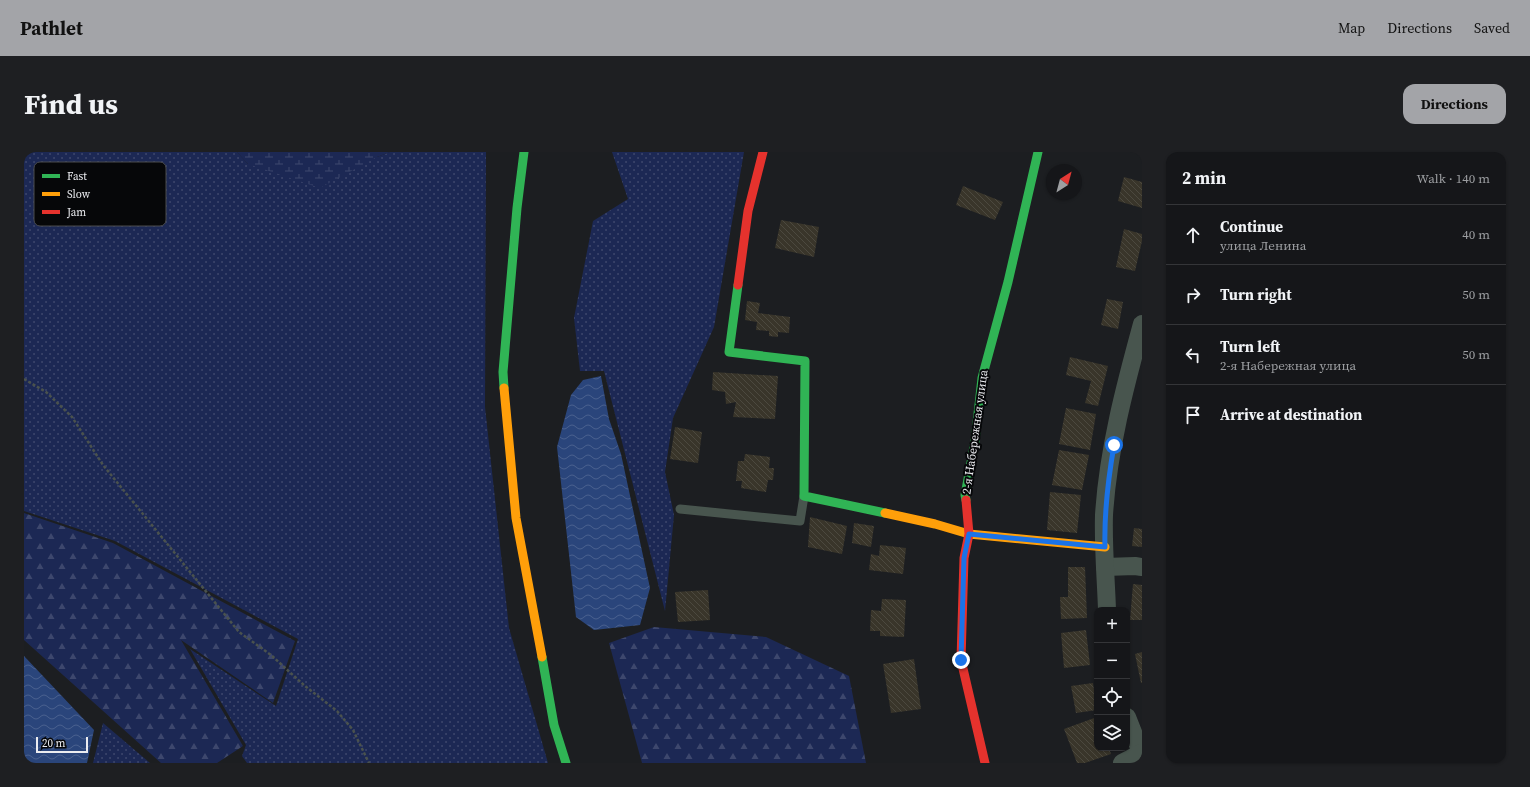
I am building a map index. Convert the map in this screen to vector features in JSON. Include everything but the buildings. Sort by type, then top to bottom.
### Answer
[{"type":"street","points":[[524,152],[517,208],[503,372],[516,518],[554,725],[566,763]]},
{"type":"street","points":[[763,152],[748,211],[729,352],[805,361],[804,496],[935,524],[969,534],[1105,547]]},
{"type":"street","name":"2-я Набережная улица","points":[[985,763],[961,660],[964,558],[969,534],[964,495],[976,441],[982,378],[1008,282],[1038,152]]},
{"type":"street","points":[[1107,607],[1104,516],[1112,452],[1128,374],[1142,324]]},
{"type":"street","points":[[1105,567],[1142,567]]},
{"type":"street","points":[[1122,763],[1142,754],[1130,724]]},
{"type":"lane","points":[[680,509],[800,521],[804,496]]},
{"type":"path","points":[[24,379],[46,392],[72,417],[103,465],[239,632],[271,654],[305,686],[337,711],[353,730],[369,763]]},
{"type":"green space","points":[[24,152],[237,152],[248,164],[377,157],[390,152],[486,152],[485,407],[509,628],[548,763],[247,763],[242,756],[246,745],[190,649],[276,706],[298,639],[115,541],[24,511]]},
{"type":"green space","points":[[237,152],[390,152],[377,157],[320,188],[248,164]]},
{"type":"green space","points":[[612,152],[744,152],[714,327],[673,418],[665,472],[674,515],[665,611],[604,371],[580,371],[574,318],[593,221],[628,199]]},
{"type":"green space","points":[[24,513],[113,543],[295,641],[273,703],[181,640],[243,746],[217,763],[161,763],[24,640]]},
{"type":"green space","points":[[654,627],[766,637],[849,676],[866,763],[642,763],[609,643]]},
{"type":"green space","points":[[103,723],[150,763],[93,763]]},
{"type":"water","points":[[601,376],[609,419],[621,454],[650,588],[640,625],[594,630],[576,617],[557,447],[571,395],[583,380]]},
{"type":"water","points":[[24,656],[94,730],[87,763],[24,763]]},
{"type":"traffic: fast","points":[[504,388],[503,372],[517,208],[524,152]]},
{"type":"traffic: fast","points":[[966,500],[965,495],[975,441],[982,378],[1008,282],[1038,152]]},
{"type":"traffic: fast","points":[[738,285],[729,352],[805,361],[804,496],[885,513]]},
{"type":"traffic: fast","points":[[542,657],[554,725],[566,763]]},
{"type":"traffic: slow","points":[[504,388],[516,518],[542,657]]},
{"type":"traffic: slow","points":[[885,513],[935,524],[969,534],[1105,547]]},
{"type":"traffic: jam","points":[[738,285],[748,211],[763,152]]},
{"type":"traffic: jam","points":[[966,500],[969,534],[964,558],[961,660],[985,763]]},
{"type":"route","points":[[961,660],[964,558],[969,534],[1105,547],[1104,516],[1114,445]]}]
